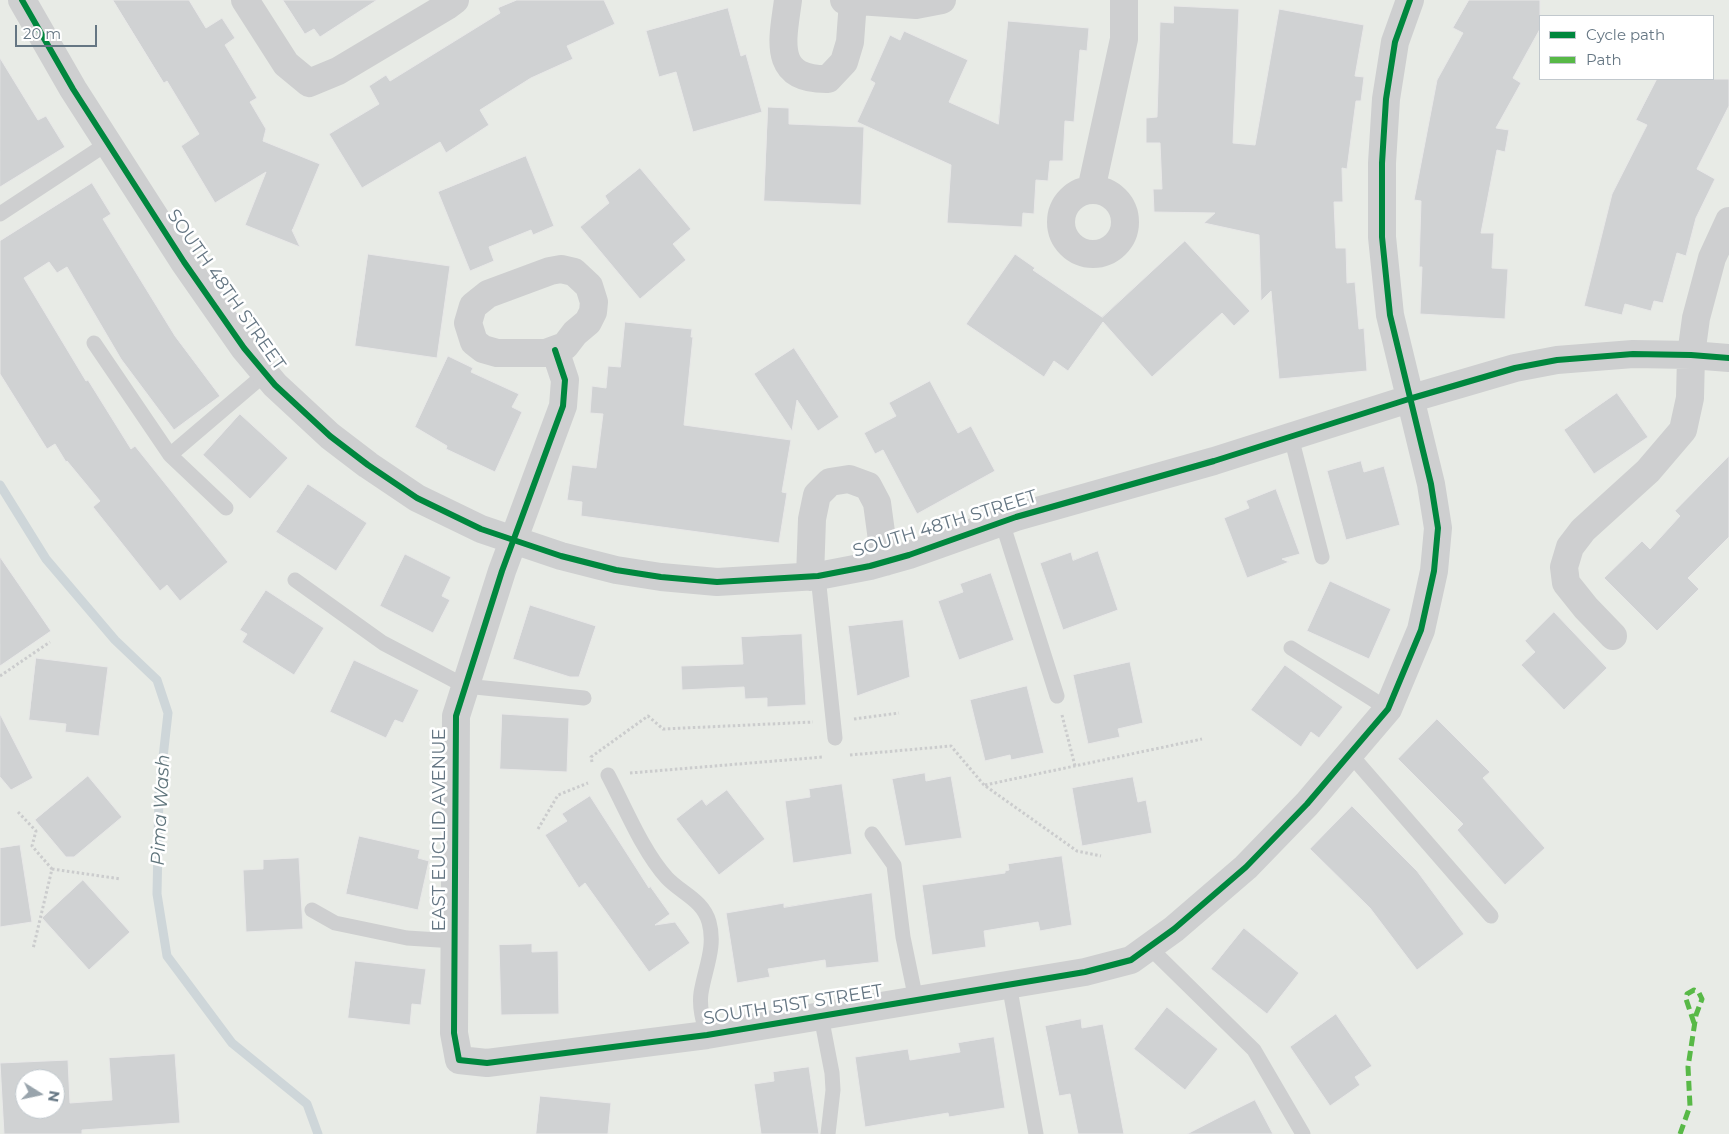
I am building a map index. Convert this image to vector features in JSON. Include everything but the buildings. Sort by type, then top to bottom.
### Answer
[{"type":"street","name":"SOUTH 48TH STREET","points":[[22,0],[74,89],[184,262],[244,348],[275,385],[330,436],[368,465],[418,498],[481,528],[561,556],[616,570],[661,577],[717,582],[814,577],[909,555],[1002,522],[1214,461],[1409,399],[1515,368],[1557,360],[1633,354],[1729,358]]},
{"type":"street","points":[[245,0],[286,64],[309,84],[338,71],[455,0]]},
{"type":"street","points":[[788,0],[782,42],[785,60],[798,73],[813,79],[828,79],[844,62],[850,42],[848,1],[916,5],[942,0]]},
{"type":"street","points":[[1092,190],[1124,39],[1124,0]]},
{"type":"street","points":[[1140,954],[1174,929],[1246,867],[1307,804],[1388,709],[1421,630],[1434,571],[1438,528],[1431,484],[1390,316],[1382,237],[1382,163],[1386,99],[1395,42],[1405,1]]},
{"type":"street","points":[[1613,636],[1586,608],[1566,583],[1564,566],[1570,547],[1583,530],[1648,471],[1683,430],[1690,398],[1691,355],[1696,318],[1712,258],[1729,221]]},
{"type":"street","name":"EAST EUCLID AVENUE","points":[[459,1060],[454,1032],[456,716],[502,571],[563,406],[565,380],[555,350]]},
{"type":"street","name":"SOUTH 48TH STREET","points":[[814,577],[812,519],[817,495],[830,482],[848,479],[868,486],[877,503],[885,562]]},
{"type":"street","name":"SOUTH 51ST STREET","points":[[459,1060],[487,1063],[707,1035],[1085,972],[1140,954]]},
{"type":"lane","points":[[0,214],[108,143]]},
{"type":"lane","points":[[94,343],[170,455],[226,508]]},
{"type":"lane","points":[[170,455],[265,374]]},
{"type":"lane","points":[[1291,437],[1322,557]]},
{"type":"lane","points":[[1002,522],[1057,696]]},
{"type":"lane","points":[[814,577],[835,738]]},
{"type":"lane","points":[[295,580],[383,643],[465,686],[584,698]]},
{"type":"lane","points":[[1291,648],[1388,709]]},
{"type":"lane","points":[[1350,754],[1491,916]]},
{"type":"lane","points":[[603,777],[668,879],[698,903],[709,919],[711,936],[710,956],[701,993],[701,1009],[707,1035]]},
{"type":"lane","points":[[872,834],[894,865],[903,937],[916,1000]]},
{"type":"lane","points":[[312,910],[335,923],[407,938],[455,941]]},
{"type":"lane","points":[[1140,954],[1254,1050],[1303,1134]]},
{"type":"lane","points":[[1009,984],[1036,1134]]},
{"type":"lane","points":[[821,1016],[832,1073],[833,1090],[828,1134]]},
{"type":"path","points":[[0,676],[50,642]]},
{"type":"path","points":[[1057,696],[1075,766]]},
{"type":"path","points":[[603,777],[591,757],[648,716],[663,730],[833,721],[899,713]]},
{"type":"path","points":[[984,785],[1202,739]]},
{"type":"path","points":[[846,755],[951,746],[984,785],[1077,851],[1102,856]]},
{"type":"path","points":[[538,829],[558,795],[603,777],[827,757]]},
{"type":"path","points":[[18,812],[36,831],[32,846],[52,869],[122,880]]},
{"type":"path","points":[[34,949],[52,869]]},
{"type":"shaded area","points":[[0,0],[1729,0],[1729,1134],[0,1134]]},
{"type":"waterway","name":"Pima Wash","points":[[0,485],[46,559],[115,640],[157,680],[168,713],[159,793],[157,894],[167,956],[232,1043],[307,1104],[318,1134]]},
{"type":"marked path","points":[[1680,1134],[1690,1106],[1688,1067],[1696,1015],[1702,999],[1699,993],[1694,990],[1687,994],[1686,999],[1694,1023]]},
{"type":"cycle path","points":[[22,0],[73,89],[184,262],[244,348],[275,385],[330,436],[368,465],[417,498],[481,529],[561,556],[616,570],[661,577],[717,582],[818,576],[870,566],[909,555],[1016,517],[1214,461],[1409,399],[1515,368],[1557,360],[1633,354],[1729,358]]},
{"type":"cycle path","points":[[555,350],[565,380],[563,406],[502,571],[456,716],[454,1033],[459,1060],[487,1063],[707,1035],[1085,972],[1131,960],[1174,929],[1246,867],[1307,804],[1388,709],[1421,630],[1434,571],[1438,528],[1431,484],[1390,315],[1382,237],[1382,163],[1386,99],[1395,42],[1410,0]]}]
